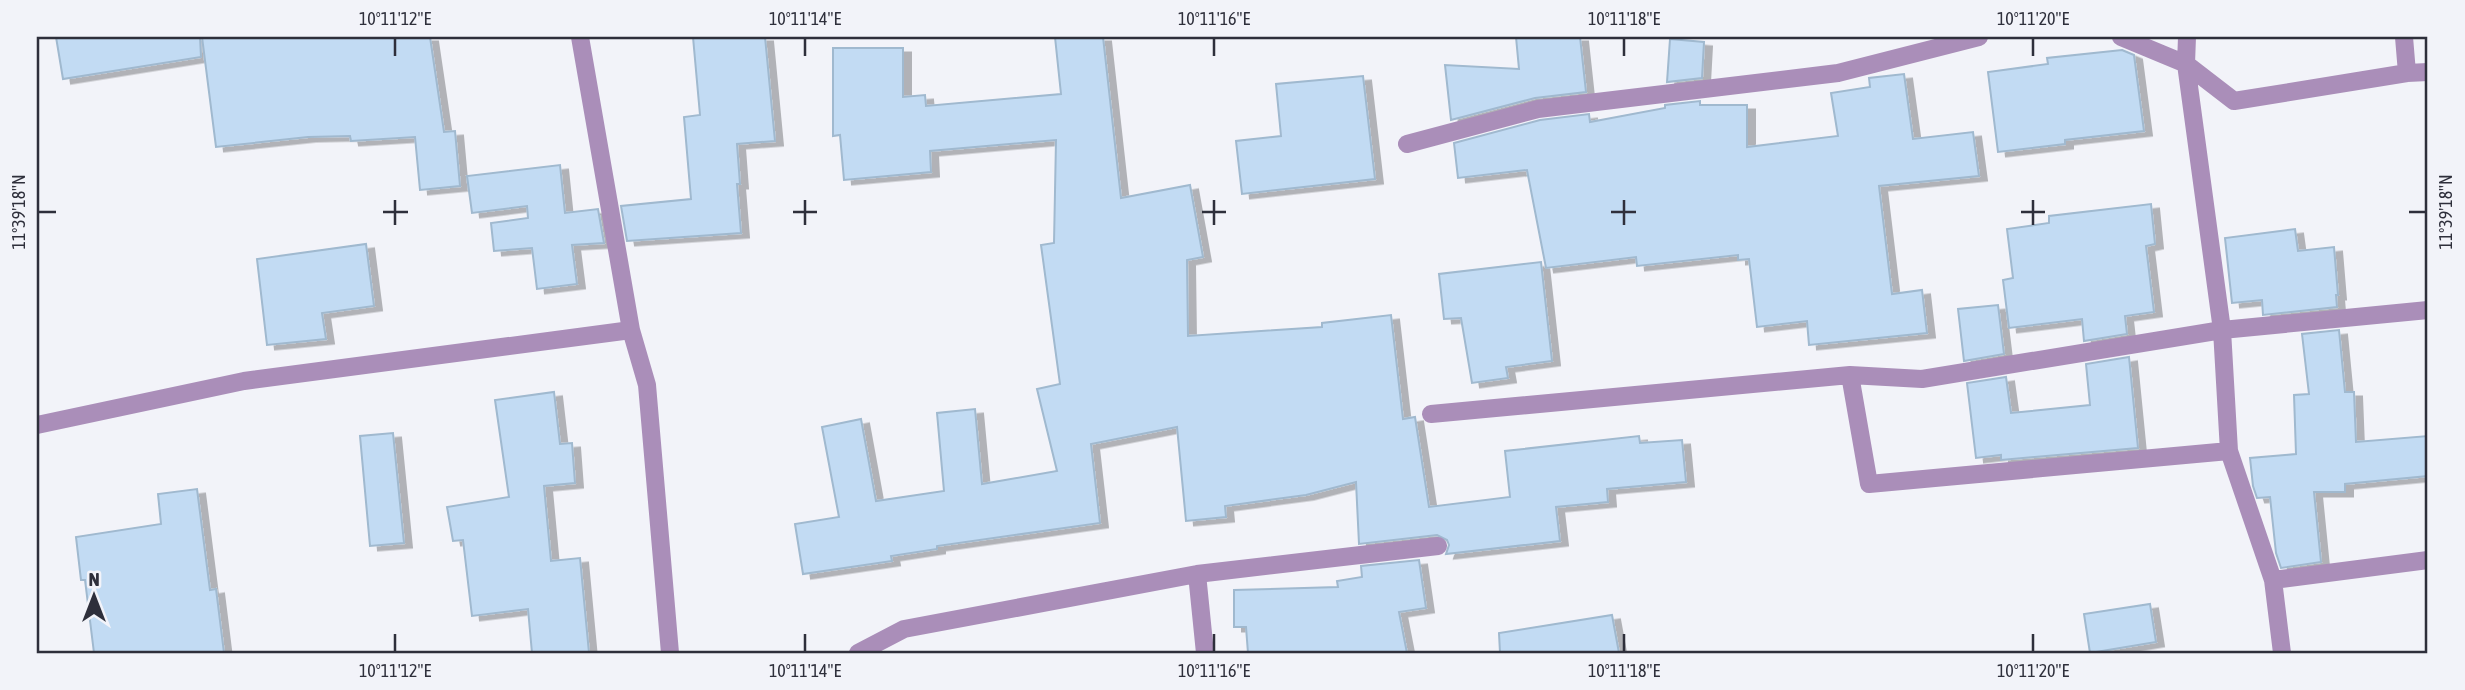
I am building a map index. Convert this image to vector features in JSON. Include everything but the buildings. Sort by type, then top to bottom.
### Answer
[{"type":"street","points":[[580,37],[631,330],[647,385],[670,653]]},
{"type":"street","points":[[1407,144],[1538,109],[1838,73],[1979,37]]},
{"type":"street","points":[[2121,37],[2186,64],[2234,101],[2407,73],[2428,72]]},
{"type":"street","points":[[2186,37],[2186,64],[2222,330],[2229,451],[2273,580],[2282,653]]},
{"type":"street","points":[[2404,37],[2407,73]]},
{"type":"street","points":[[1431,414],[1850,375],[1922,379],[2222,330],[2428,310]]},
{"type":"street","points":[[37,425],[244,381],[631,330]]},
{"type":"street","points":[[1850,375],[1869,484],[2229,451]]},
{"type":"street","points":[[858,653],[904,629],[1197,574],[1438,547]]},
{"type":"street","points":[[2273,580],[2428,560]]},
{"type":"street","points":[[1197,574],[1205,653]]}]
